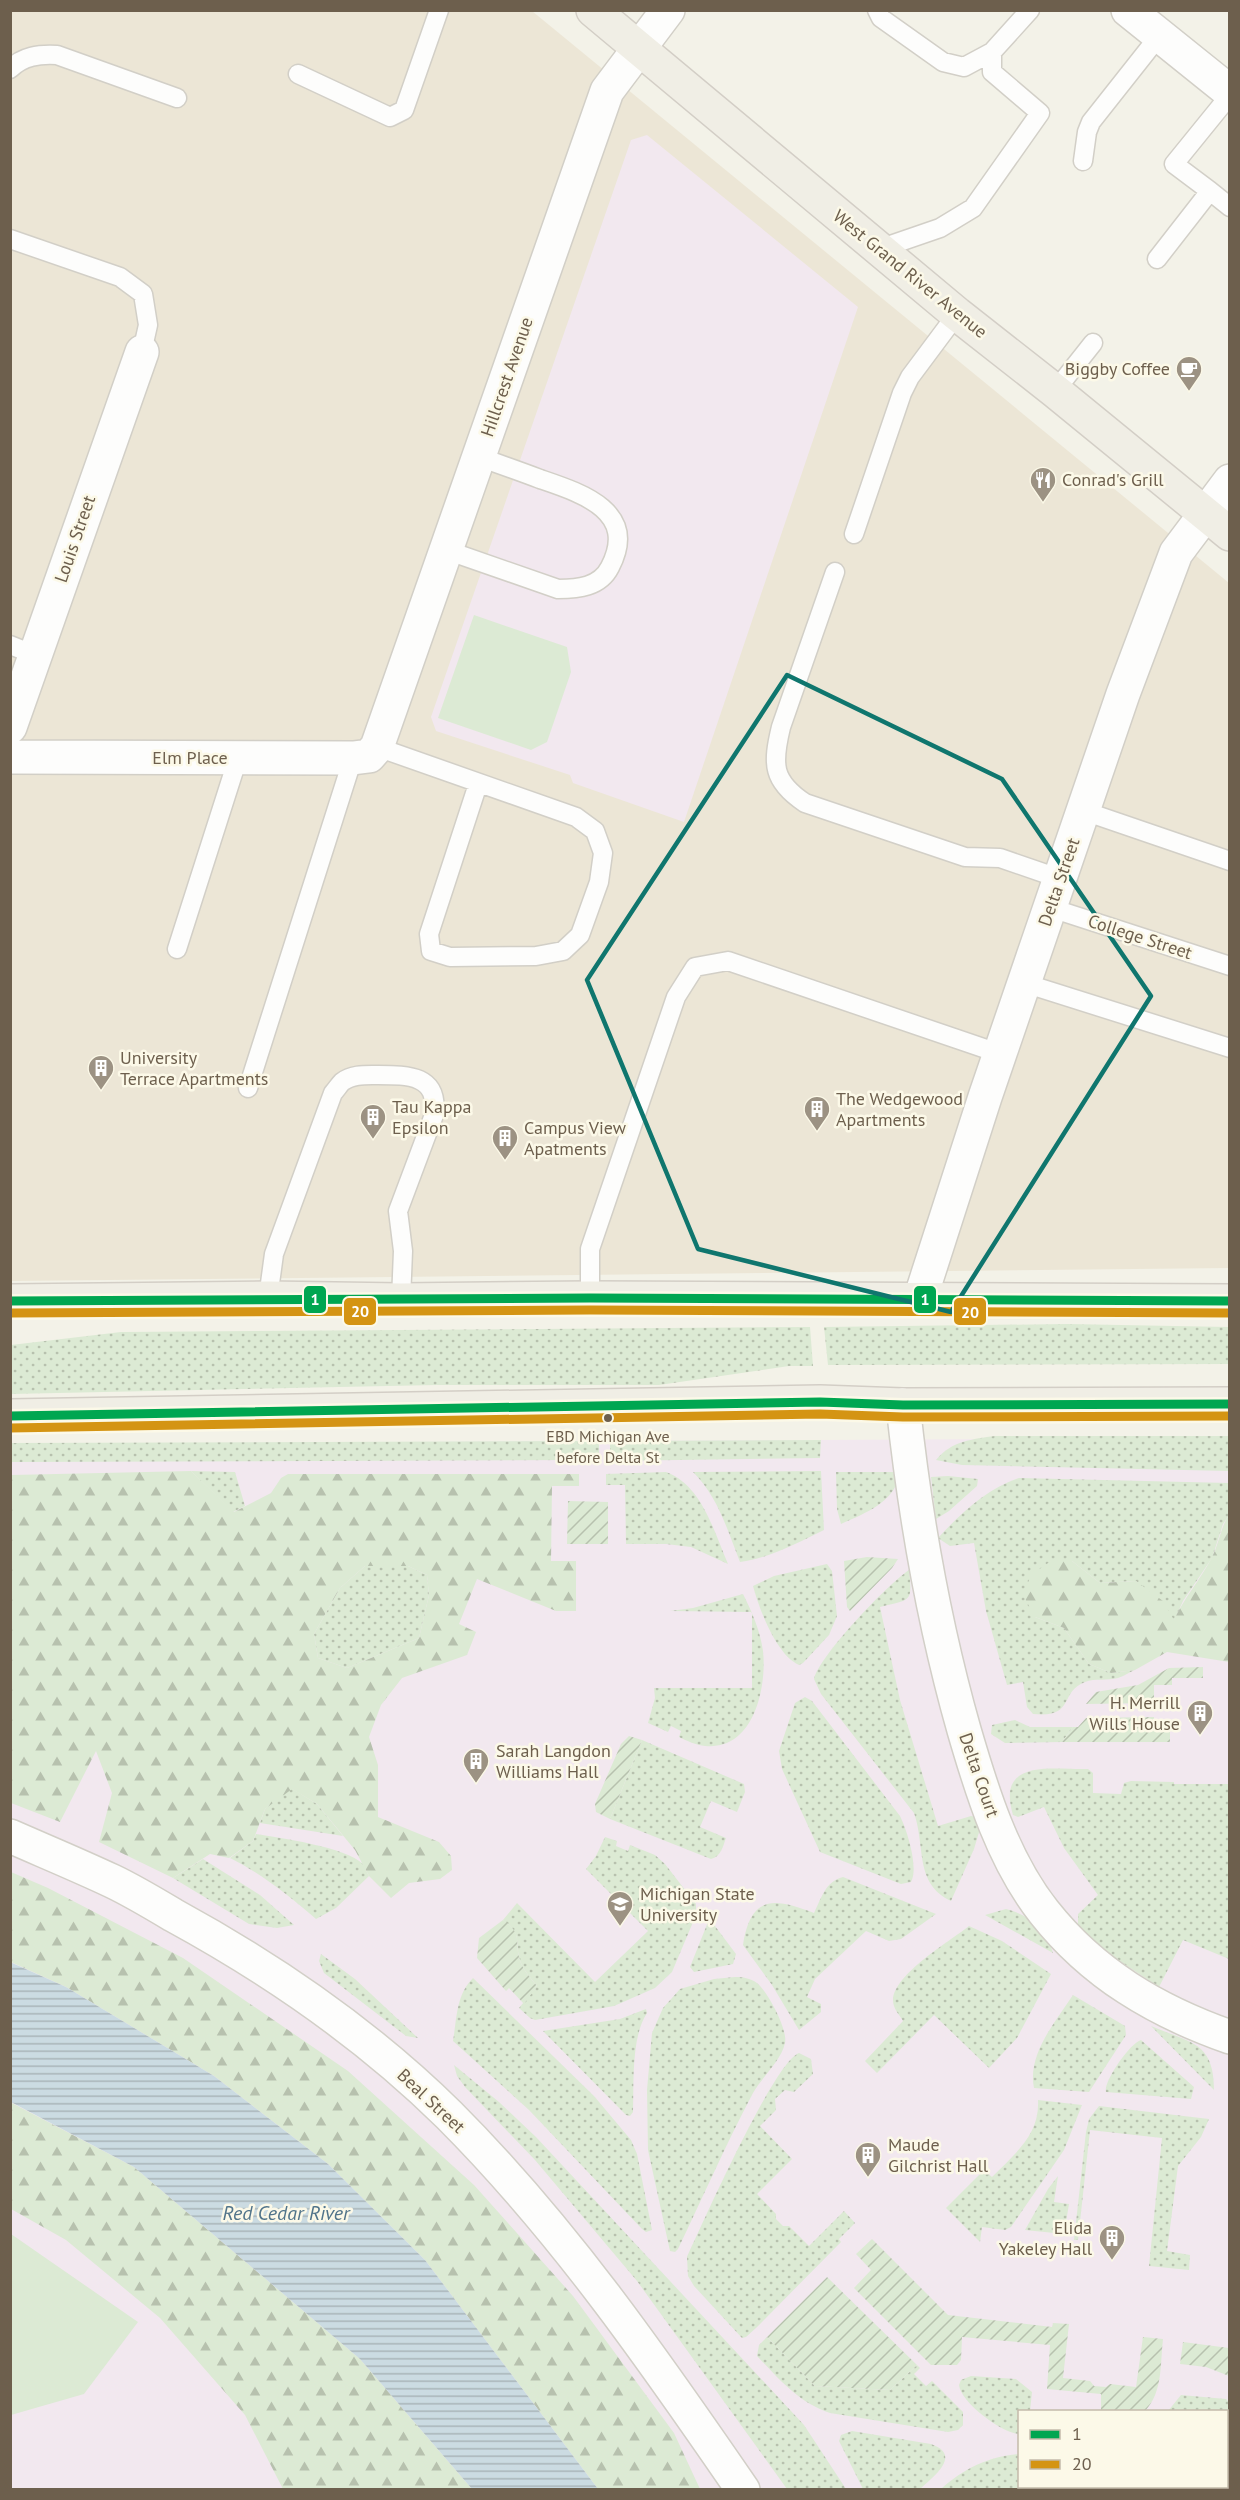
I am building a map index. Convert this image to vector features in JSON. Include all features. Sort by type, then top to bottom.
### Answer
[{"type":"main road","name":"West Grand River Avenue","points":[[593,10],[957,314],[1230,534]]},
{"type":"main road","points":[[10,1300],[590,1298],[1230,1301]]},
{"type":"main road","points":[[10,1416],[808,1402],[903,1405],[1230,1404]]},
{"type":"street","name":"Hillcrest Avenue","points":[[366,754],[446,550],[607,91],[668,10]]},
{"type":"street","points":[[1128,10],[1230,93]]},
{"type":"street","name":"Louis Street","points":[[10,726],[23,650],[142,351]]},
{"type":"street","name":"Delta Street","points":[[920,1299],[1024,983],[1123,694],[1176,553],[1230,481]]},
{"type":"street","name":"Elm Place","points":[[10,757],[238,758],[366,754]]},
{"type":"street","name":"Delta Court","points":[[903,1405],[920,1542],[943,1656],[989,1809],[1015,1865],[1044,1911],[1079,1949],[1116,1980],[1155,2006],[1198,2026],[1230,2037]]},
{"type":"street","name":"Beal Street","points":[[10,1836],[113,1881],[224,1943],[311,2000],[393,2065],[448,2114],[536,2210],[589,2274],[654,2360],[743,2490]]},
{"type":"lane","points":[[298,74],[390,117],[404,110],[439,10]]},
{"type":"lane","points":[[877,10],[881,18],[942,62],[964,67],[992,52],[1030,10]]},
{"type":"lane","points":[[1083,161],[1087,132],[1091,122],[1159,36]]},
{"type":"lane","points":[[879,249],[940,228],[973,208],[1040,113],[992,72],[992,52]]},
{"type":"lane","points":[[10,69],[17,62],[39,54],[57,55],[177,98]]},
{"type":"lane","points":[[1230,93],[1173,164],[1230,207]]},
{"type":"lane","points":[[1157,259],[1210,191]]},
{"type":"lane","points":[[10,239],[120,277],[143,294],[148,325],[142,351]]},
{"type":"lane","points":[[854,534],[902,393],[910,377],[957,314]]},
{"type":"lane","points":[[1055,391],[1093,343]]},
{"type":"lane","points":[[446,550],[558,589],[578,589],[594,583],[609,570],[617,552],[618,532],[609,515],[596,502],[580,493],[479,457]]},
{"type":"lane","name":"College Street","points":[[835,572],[775,749],[777,771],[786,791],[805,803],[965,857],[1000,858],[1056,893],[1230,966]]},
{"type":"lane","points":[[248,1088],[366,754],[478,784],[576,817],[595,831],[603,853],[599,882],[580,934],[563,951],[536,956],[450,957],[431,951],[429,934],[478,784]]},
{"type":"lane","points":[[177,949],[238,758]]},
{"type":"lane","points":[[1084,811],[1230,861]]},
{"type":"lane","points":[[590,1298],[590,1249],[676,997],[695,966],[728,961],[1001,1054]]},
{"type":"lane","points":[[1024,983],[1230,1048]]},
{"type":"lane","points":[[268,1298],[274,1254],[333,1093],[343,1082],[358,1075],[406,1075],[421,1080],[430,1089],[436,1101],[434,1115],[398,1211],[403,1251],[401,1300]]},
{"type":"highlighted area","points":[[787,675],[1002,779],[1151,996],[951,1312],[698,1249],[587,980]]},
{"type":"shaded area","points":[[10,11],[532,11],[1229,583],[1229,1268],[11,1281]]},
{"type":"shaded area","points":[[647,135],[858,307],[684,822],[573,783],[570,775],[436,731],[431,717],[631,140]]},
{"type":"shaded area","name":"Michigan State University","points":[[1229,1438],[1229,2489],[11,2489],[10,1444]]},
{"type":"green space","points":[[474,615],[567,647],[571,672],[547,742],[531,750],[438,718]]},
{"type":"green space","points":[[1067,1324],[1229,1327],[1229,1364],[828,1365],[824,1327]]},
{"type":"green space","points":[[810,1327],[813,1366],[789,1366],[659,1385],[437,1385],[11,1394],[11,1345],[121,1332]]},
{"type":"green space","points":[[995,1436],[1229,1436],[1229,1471],[962,1465],[936,1460],[955,1445]]},
{"type":"green space","points":[[821,1440],[820,1458],[610,1461],[610,1441]]},
{"type":"green space","points":[[599,1441],[599,1460],[10,1462],[11,1443]]},
{"type":"green space","points":[[191,1471],[235,1472],[245,1506],[233,1512]]},
{"type":"green space","points":[[191,1471],[234,1512],[271,1493],[281,1478],[288,1474],[579,1474],[579,1486],[552,1486],[551,1561],[576,1561],[576,1611],[556,1611],[477,1579],[459,1624],[476,1632],[467,1655],[402,1678],[381,1705],[369,1737],[378,1765],[378,1817],[439,1842],[451,1856],[452,1870],[440,1879],[409,1883],[391,1898],[369,1876],[355,1850],[317,1804],[292,1789],[265,1809],[253,1841],[229,1858],[210,1854],[173,1878],[99,1842],[112,1793],[96,1751],[60,1822],[11,1803],[11,1475]],"holes":[[[365,1566],[408,1566],[427,1575],[429,1595],[419,1638],[347,1668],[318,1658],[314,1634],[340,1588]]]},
{"type":"green space","points":[[821,1471],[824,1530],[773,1554],[740,1562],[715,1503],[693,1472]]},
{"type":"green space","points":[[666,1472],[678,1478],[698,1498],[712,1524],[728,1564],[691,1547],[666,1544],[626,1544],[625,1485],[606,1485],[606,1474]]},
{"type":"green space","points":[[836,1472],[893,1472],[897,1483],[893,1491],[881,1503],[841,1524],[837,1509]]},
{"type":"green space","points":[[931,1477],[978,1479],[977,1486],[949,1511],[936,1519]]},
{"type":"green space","points":[[1019,1478],[1229,1483],[1229,1515],[1223,1524],[1212,1558],[1183,1601],[1174,1621],[1136,1581],[1100,1583],[1072,1561],[1051,1561],[1035,1617],[1064,1628],[1089,1664],[1111,1673],[1135,1670],[1118,1678],[1085,1682],[1072,1692],[1061,1709],[1046,1714],[1033,1714],[1027,1707],[1023,1682],[1007,1685],[986,1611],[974,1543],[950,1546],[938,1538],[975,1503],[996,1488]]},
{"type":"green space","points":[[568,1501],[608,1502],[608,1544],[567,1544]]},
{"type":"green space","points":[[1229,1515],[1229,1662],[1167,1652],[1135,1670],[1111,1673],[1089,1664],[1064,1628],[1035,1617],[1023,1595],[1031,1575],[1051,1561],[1072,1561],[1100,1583],[1136,1581],[1163,1601],[1174,1620],[1211,1559]]},
{"type":"green space","points":[[867,1557],[898,1559],[850,1611],[847,1607],[844,1561]]},
{"type":"green space","points":[[827,1564],[832,1571],[837,1616],[829,1635],[799,1665],[783,1652],[776,1641],[764,1618],[753,1586],[774,1576]]},
{"type":"green space","points":[[365,1566],[408,1566],[427,1575],[429,1595],[419,1638],[347,1668],[318,1658],[314,1634],[340,1588]]},
{"type":"green space","points":[[909,1570],[910,1589],[907,1598],[898,1603],[880,1607],[900,1700],[938,1826],[971,1816],[976,1817],[980,1829],[974,1849],[951,1901],[931,1885],[926,1874],[914,1813],[821,1694],[814,1679],[828,1654],[855,1621]]},
{"type":"green space","points":[[743,1594],[751,1612],[670,1611],[693,1608]]},
{"type":"green space","points":[[752,1613],[762,1643],[764,1666],[759,1698],[746,1728],[735,1738],[722,1745],[705,1746],[679,1737],[681,1731],[671,1726],[668,1732],[648,1723],[655,1698],[654,1688],[752,1688]]},
{"type":"green space","points":[[1203,1667],[1203,1678],[1172,1678],[1172,1685],[1154,1685],[1154,1703],[1086,1704],[1096,1692],[1138,1685],[1169,1668]]},
{"type":"green space","points":[[805,1697],[812,1701],[900,1816],[909,1839],[913,1859],[911,1882],[901,1884],[820,1852],[782,1769],[779,1751],[795,1703]]},
{"type":"green space","points":[[1154,1717],[1154,1730],[1170,1730],[1170,1742],[1062,1742],[1073,1727],[1078,1727],[1086,1718]]},
{"type":"green space","points":[[1015,1720],[1030,1727],[1073,1727],[1062,1742],[1005,1743],[991,1734],[992,1725]]},
{"type":"green space","points":[[629,1736],[642,1740],[610,1819],[596,1812],[595,1804],[621,1744]]},
{"type":"green space","points":[[642,1740],[744,1784],[745,1792],[737,1812],[711,1801],[700,1827],[726,1838],[721,1851],[714,1858],[711,1859],[610,1819]]},
{"type":"green space","points":[[1088,1769],[1093,1773],[1093,1793],[1121,1794],[1124,1783],[1131,1781],[1229,1784],[1229,1959],[1183,1940],[1159,1987],[1106,1952],[1078,1926],[1078,1914],[1098,1895],[1064,1848],[1044,1807],[1018,1817],[1013,1815],[1010,1797],[1012,1784],[1020,1776],[1030,1771]]},
{"type":"green space","points":[[291,1788],[317,1804],[343,1836],[260,1823],[265,1809]]},
{"type":"green space","points":[[256,1834],[312,1844],[342,1853],[363,1864],[369,1876],[336,1908],[316,1919],[264,1878],[230,1858],[253,1841]]},
{"type":"green space","points":[[605,1837],[617,1841],[616,1846],[628,1851],[630,1845],[655,1855],[665,1864],[696,1904],[696,1915],[672,1972],[655,1988],[614,2006],[535,2020],[519,2008],[537,1986],[520,1961],[517,1937],[513,1929],[503,1920],[517,1903],[595,1982],[648,1931],[586,1869],[596,1856]]},
{"type":"green space","points":[[203,1859],[260,1895],[294,1925],[277,1928],[249,1924],[173,1878]]},
{"type":"green space","points":[[11,1872],[48,1888],[183,1958],[348,2071],[474,2185],[573,2296],[674,2433],[700,2489],[598,2489],[425,2260],[328,2164],[214,2076],[66,1987],[11,1962]]},
{"type":"green space","points":[[843,1877],[936,1914],[901,1939],[889,1941],[866,1931],[815,1979],[807,1997],[821,2004],[821,2012],[799,2030],[772,1985],[743,1945],[747,1928],[752,1916],[766,1904],[787,1904],[814,1913],[828,1886]]},
{"type":"green space","points":[[1006,1909],[1036,1924],[1046,1937],[1053,1953],[985,1915]]},
{"type":"green space","points":[[503,1920],[517,1936],[520,1961],[537,1986],[524,2004],[509,1988],[506,1991],[477,1958],[479,1938]]},
{"type":"green space","points":[[708,1922],[712,1922],[736,1954],[733,1964],[694,1972],[690,1967]]},
{"type":"green space","points":[[969,1926],[1002,1941],[1051,1974],[1017,2038],[989,2068],[934,2015],[877,2073],[865,2061],[903,2021],[893,2003],[896,1990],[902,1980],[924,1959]]},
{"type":"green space","points":[[321,1954],[355,1979],[418,2038],[406,2036],[324,1973],[319,1961]]},
{"type":"green space","points":[[735,1977],[752,1980],[761,1988],[780,2021],[785,2043],[780,2056],[753,2093],[678,2249],[675,2252],[670,2251],[648,2150],[647,2090],[652,2033],[663,2008],[680,1989],[714,1979]]},
{"type":"green space","points":[[473,1978],[594,2096],[631,2140],[637,2154],[652,2230],[646,2232],[642,2229],[529,2110],[453,2041],[460,1999]]},
{"type":"green space","points":[[1073,1995],[1125,2026],[1126,2035],[1089,2092],[1034,2088],[1035,2063],[1044,2038]]},
{"type":"green space","points":[[646,2009],[647,2013],[636,2047],[633,2112],[630,2116],[626,2115],[543,2031],[620,2019]]},
{"type":"green space","points":[[1151,2026],[1188,2041],[1204,2053],[1210,2062],[1214,2090]]},
{"type":"green space","points":[[1141,2040],[1194,2087],[1191,2099],[1106,2092],[1106,2087],[1118,2063],[1130,2048]]},
{"type":"green space","points":[[799,2053],[811,2059],[813,2074],[794,2092],[785,2090],[775,2099],[776,2110],[760,2126],[792,2159],[757,2194],[776,2214],[776,2219],[783,2226],[789,2226],[809,2246],[844,2211],[855,2223],[839,2239],[841,2242],[756,2328],[742,2338],[694,2286],[688,2276],[687,2257],[757,2113],[773,2084],[788,2063]]},
{"type":"green space","points":[[454,2065],[499,2102],[536,2137],[804,2425],[846,2489],[787,2489],[637,2281],[535,2160],[465,2087],[457,2076]]},
{"type":"green space","points":[[1038,2100],[1082,2105],[1064,2150],[1011,2227],[1005,2230],[982,2227],[980,2242],[946,2208],[984,2170],[992,2177],[1017,2152],[1035,2124]]},
{"type":"green space","points":[[10,2102],[134,2167],[360,2359],[472,2489],[283,2489],[245,2415],[160,2318],[66,2240],[11,2209]]},
{"type":"green space","points":[[1099,2106],[1209,2119],[1201,2137],[1178,2166],[1167,2251],[1190,2255],[1189,2270],[1149,2266],[1162,2138],[1090,2130],[1078,2240],[1074,2240],[1086,2132],[1089,2119]]},
{"type":"green space","points":[[1058,2176],[1054,2202],[1069,2204],[1064,2234],[1025,2230],[1048,2189]]},
{"type":"green space","points":[[11,2234],[138,2322],[84,2394],[11,2415]]},
{"type":"green space","points":[[872,2239],[948,2315],[1052,2327],[1053,2323],[1069,2324],[1063,2378],[1090,2381],[1094,2386],[1106,2387],[1110,2384],[1136,2387],[1143,2337],[1163,2339],[1160,2378],[1151,2404],[1146,2410],[1101,2410],[1101,2394],[1047,2389],[1050,2345],[962,2337],[961,2360],[957,2365],[931,2365],[854,2288],[871,2270],[856,2254]]},
{"type":"green space","points":[[827,2277],[917,2365],[890,2390],[815,2386],[767,2337]]},
{"type":"green space","points":[[767,2337],[815,2386],[890,2390],[917,2365],[920,2368],[914,2374],[926,2386],[932,2381],[963,2412],[963,2425],[958,2430],[948,2432],[830,2413],[808,2403],[790,2389],[757,2356],[759,2345]]},
{"type":"green space","points":[[1183,2342],[1229,2348],[1229,2376],[1206,2367],[1180,2364]]},
{"type":"green space","points":[[971,2376],[1016,2379],[1032,2392],[1030,2410],[1018,2410],[1018,2434],[993,2423],[974,2408],[961,2392],[959,2385],[961,2380]]},
{"type":"green space","points":[[1181,2395],[1226,2399],[1229,2402],[1229,2456],[1228,2410],[1169,2410]]},
{"type":"green space","points":[[852,2431],[931,2444],[945,2454],[945,2460],[938,2472],[920,2489],[863,2489],[839,2441],[841,2435]]},
{"type":"green space","points":[[1018,2454],[1018,2488],[1118,2488],[1109,2490],[941,2489],[977,2465]]},
{"type":"water","name":"Red Cedar River","points":[[10,1962],[66,1987],[214,2076],[328,2164],[425,2260],[598,2489],[472,2489],[360,2359],[134,2167],[11,2102]]},
{"type":"transit line","name":"1","points":[[10,1301],[590,1298],[1230,1301]]},
{"type":"transit line","name":"20","points":[[10,1313],[590,1310],[1230,1313]]},
{"type":"transit line","name":"1","points":[[10,1416],[820,1402],[903,1405],[1230,1404]]},
{"type":"transit line","name":"20","points":[[10,1428],[820,1414],[903,1417],[1230,1416]]},
{"type":"place","name":"Biggby Coffee","points":[[1189,392]]},
{"type":"place","name":"Conrad's Grill","points":[[1043,503]]},
{"type":"place","name":"University Terrace Apartments","points":[[101,1091]]},
{"type":"place","name":"The Wedgewood Apartments","points":[[817,1132]]},
{"type":"place","name":"Tau Kappa Epsilon","points":[[373,1140]]},
{"type":"place","name":"Campus View Apatments","points":[[505,1161]]},
{"type":"place","name":"EBD Michigan Ave before Delta St","points":[[608,1418]]},
{"type":"place","name":"H. Merrill Wills House","points":[[1200,1736]]},
{"type":"place","name":"Sarah Langdon Williams Hall","points":[[476,1784]]},
{"type":"place","name":"Michigan State University","points":[[620,1927]]},
{"type":"place","name":"Maude Gilchrist Hall","points":[[868,2178]]},
{"type":"place","name":"Elida Yakeley Hall","points":[[1112,2261]]}]
